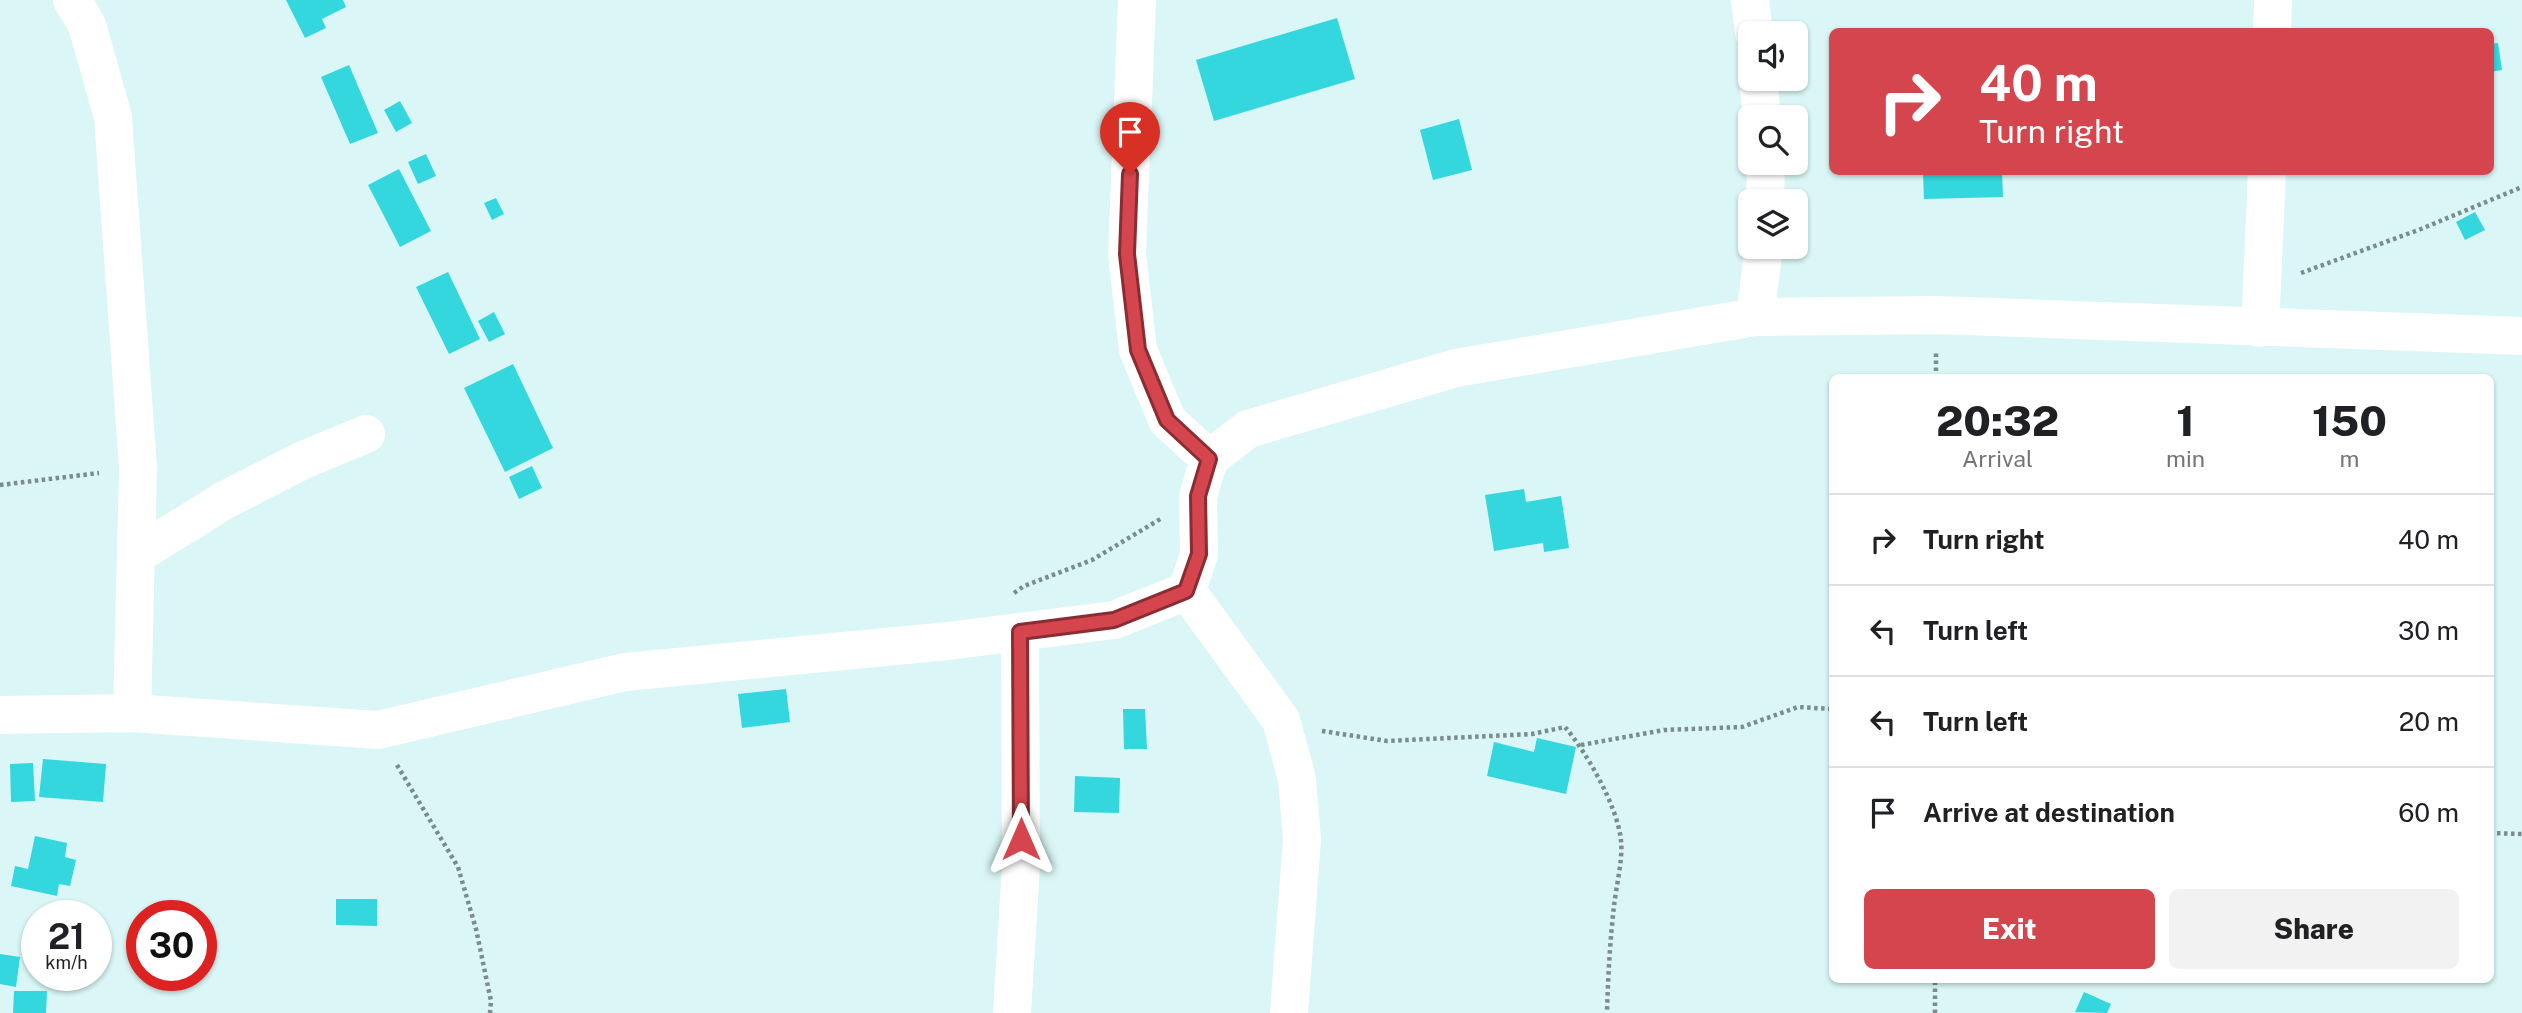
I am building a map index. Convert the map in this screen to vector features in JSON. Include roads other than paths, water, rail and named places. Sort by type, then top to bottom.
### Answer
[{"type":"street","points":[[72,0],[87,25],[113,117],[138,468],[132,713]]},
{"type":"street","points":[[1137,0],[1127,254],[1138,350],[1167,420],[1209,459]]},
{"type":"street","points":[[1751,0],[1753,21]]},
{"type":"street","points":[[2272,28],[2273,0]]},
{"type":"street","points":[[2260,328],[2267,175]]},
{"type":"street","points":[[1755,317],[1762,259]]},
{"type":"street","points":[[0,715],[132,713],[378,730],[625,672],[1013,615],[1114,620],[1186,591],[1199,554],[1198,496],[1209,459],[1248,429],[1456,368],[1755,317],[1937,315],[2522,336]]},
{"type":"street","points":[[136,555],[225,500],[302,461],[366,434]]},
{"type":"street","points":[[1186,591],[1281,720],[1297,779],[1302,839],[1289,1013]]},
{"type":"street","points":[[1012,1013],[1021,865],[1013,615]]}]
